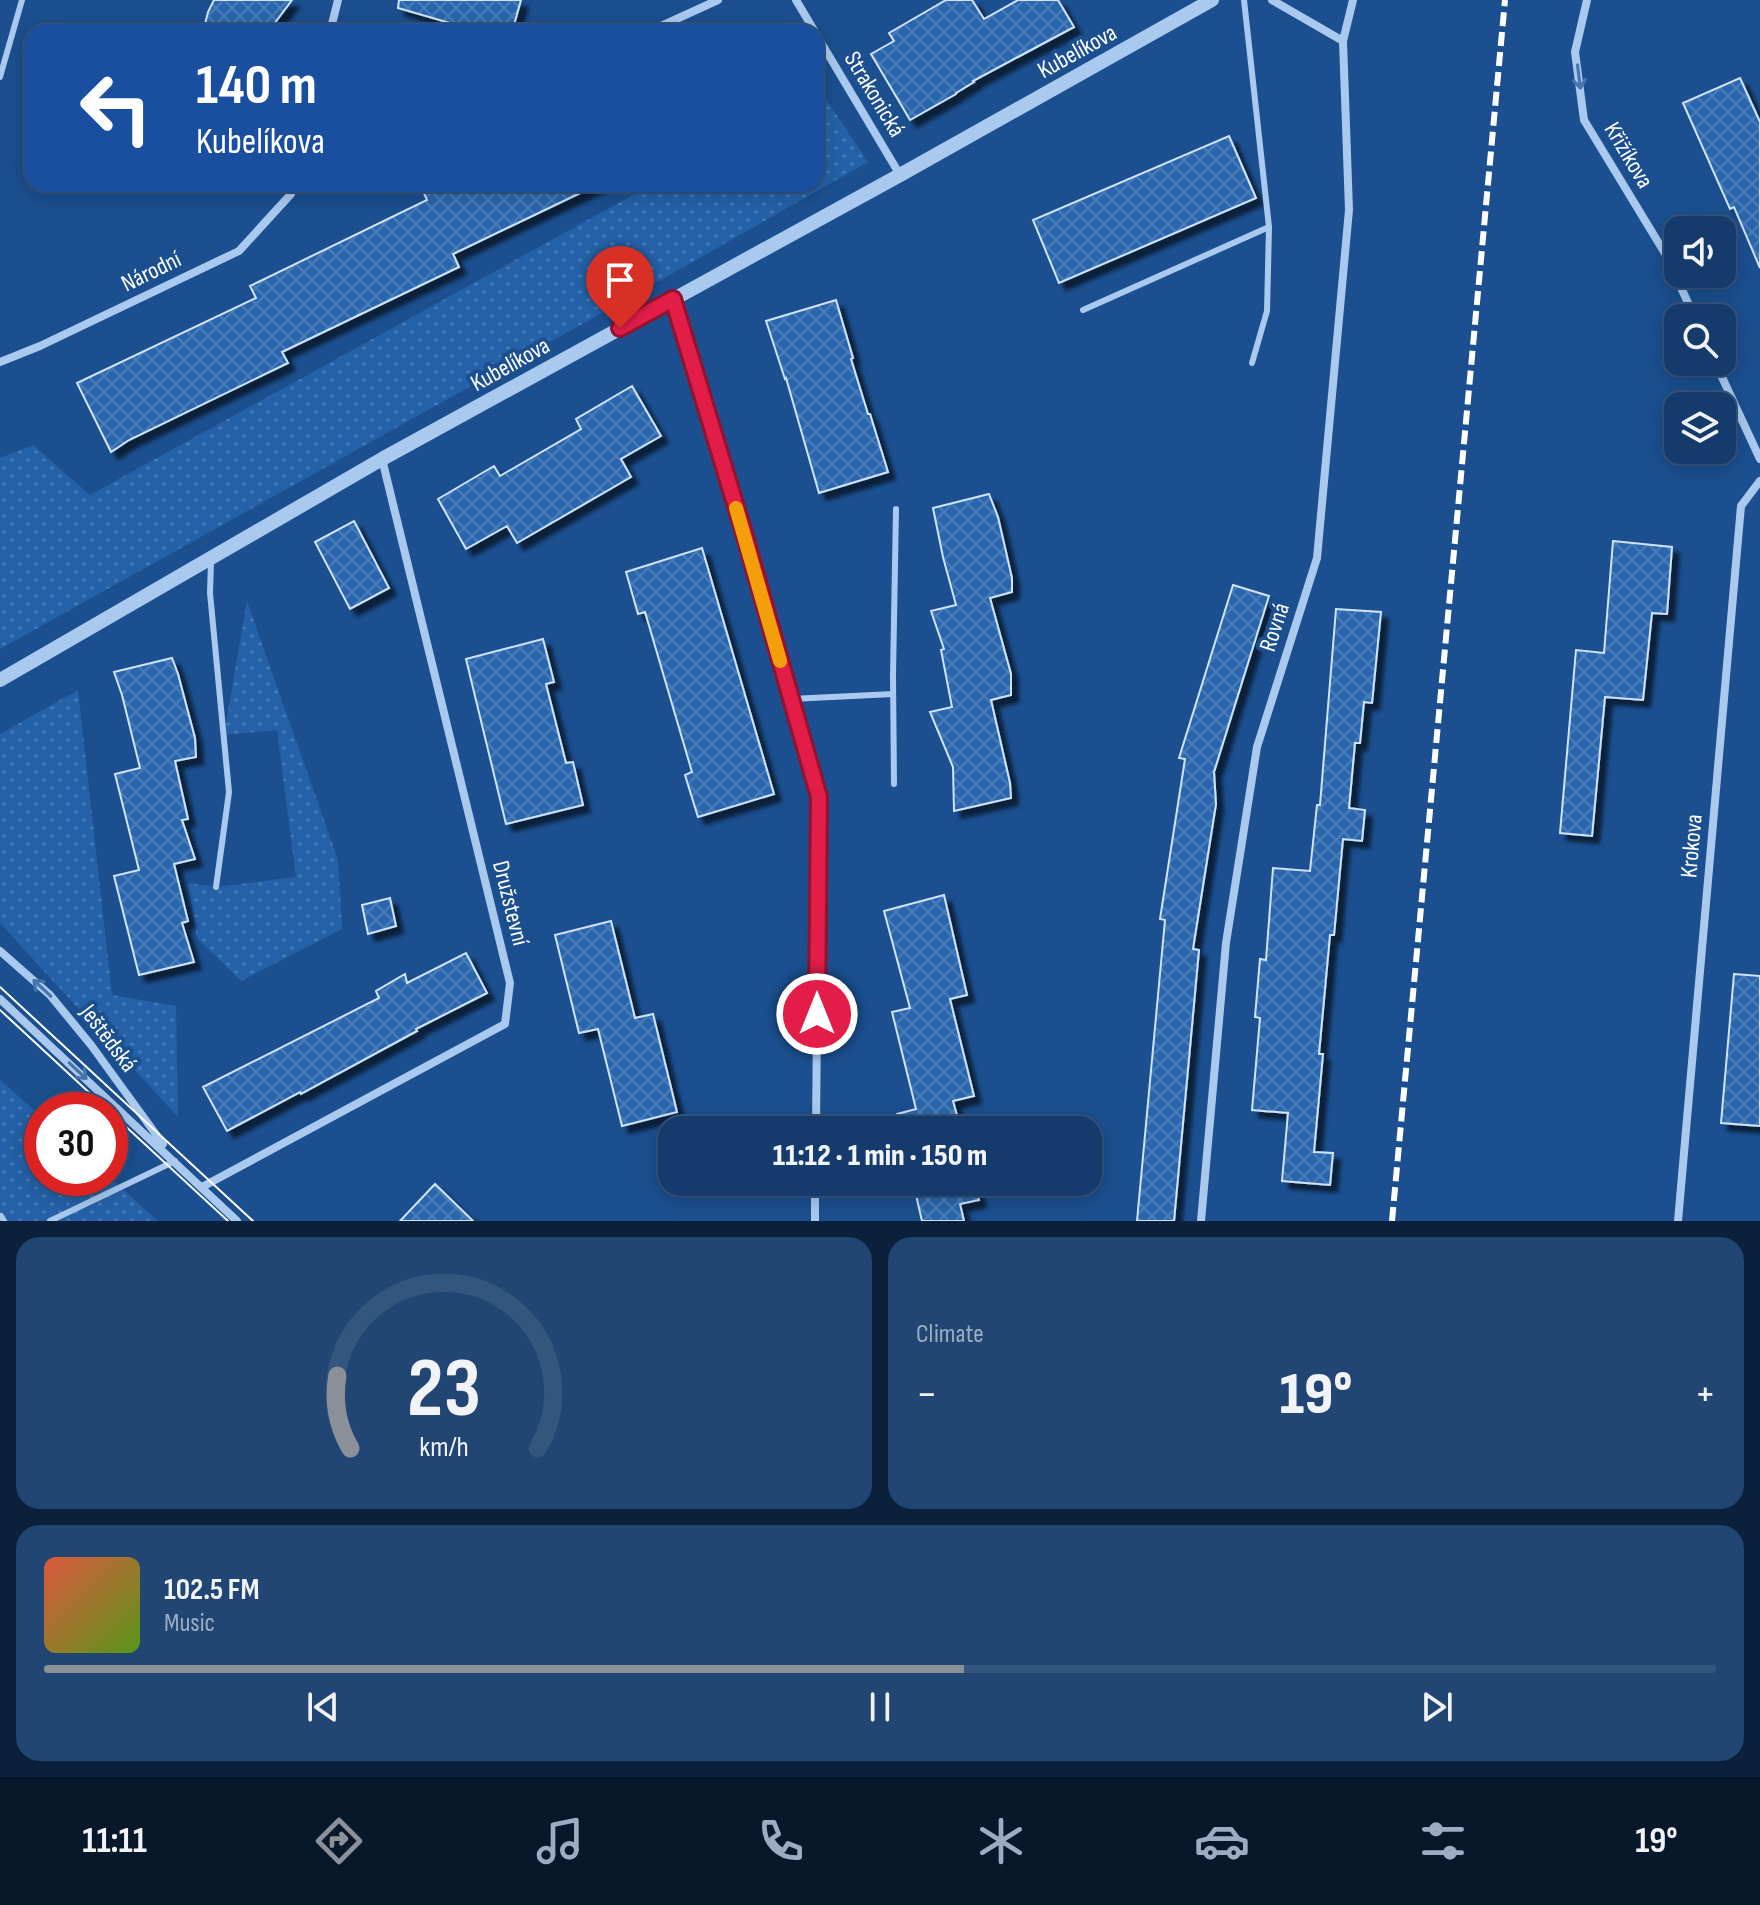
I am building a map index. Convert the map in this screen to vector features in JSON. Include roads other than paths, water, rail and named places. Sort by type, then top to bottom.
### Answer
[{"type":"street","points":[[332,24],[338,0]]},
{"type":"street","points":[[666,24],[718,0]]},
{"type":"street","name":"Strakonická","points":[[796,0],[811,24]]},
{"type":"street","name":"Kubelíkova","points":[[0,680],[382,459],[1212,0]]},
{"type":"street","points":[[1272,0],[1343,41]]},
{"type":"street","name":"Rovná","points":[[1201,1221],[1226,943],[1257,747],[1317,558],[1349,210],[1343,41],[1353,0]]},
{"type":"street","name":"Křižíkova","points":[[1587,0],[1575,52],[1584,120],[1666,255],[1689,304]]},
{"type":"street","name":"Strakonická","points":[[824,47],[900,175]]},
{"type":"street","name":"Národní","points":[[0,362],[239,251],[291,192]]},
{"type":"street","points":[[673,299],[819,797],[816,1116]]},
{"type":"street","points":[[1721,376],[1760,459]]},
{"type":"street","name":"Družstevní","points":[[202,1187],[505,1024],[510,983],[382,459]]},
{"type":"street","name":"Krokova","points":[[1679,1218],[1741,506],[1760,481]]},
{"type":"street","name":"Ještědská","points":[[0,951],[50,995],[91,1045],[175,1161]]},
{"type":"street","name":"Ještědská","points":[[0,999],[237,1221]]},
{"type":"street","points":[[815,1196],[815,1221]]},
{"type":"lane","points":[[0,77],[22,0]]},
{"type":"lane","points":[[1244,0],[1269,227],[1267,311],[1252,363]]},
{"type":"lane","points":[[1083,310],[1269,227]]},
{"type":"lane","points":[[894,784],[896,509]]},
{"type":"lane","points":[[212,557],[210,593],[229,792],[216,887]]},
{"type":"lane","points":[[791,699],[893,694]]},
{"type":"lane","points":[[50,1221],[175,1161]]},
{"type":"tram line","points":[[0,987],[253,1221]]},
{"type":"tram line","points":[[0,1010],[89,1092]]},
{"type":"tram line","points":[[128,1129],[228,1221]]},
{"type":"railway","points":[[1392,1221],[1505,0]]}]
